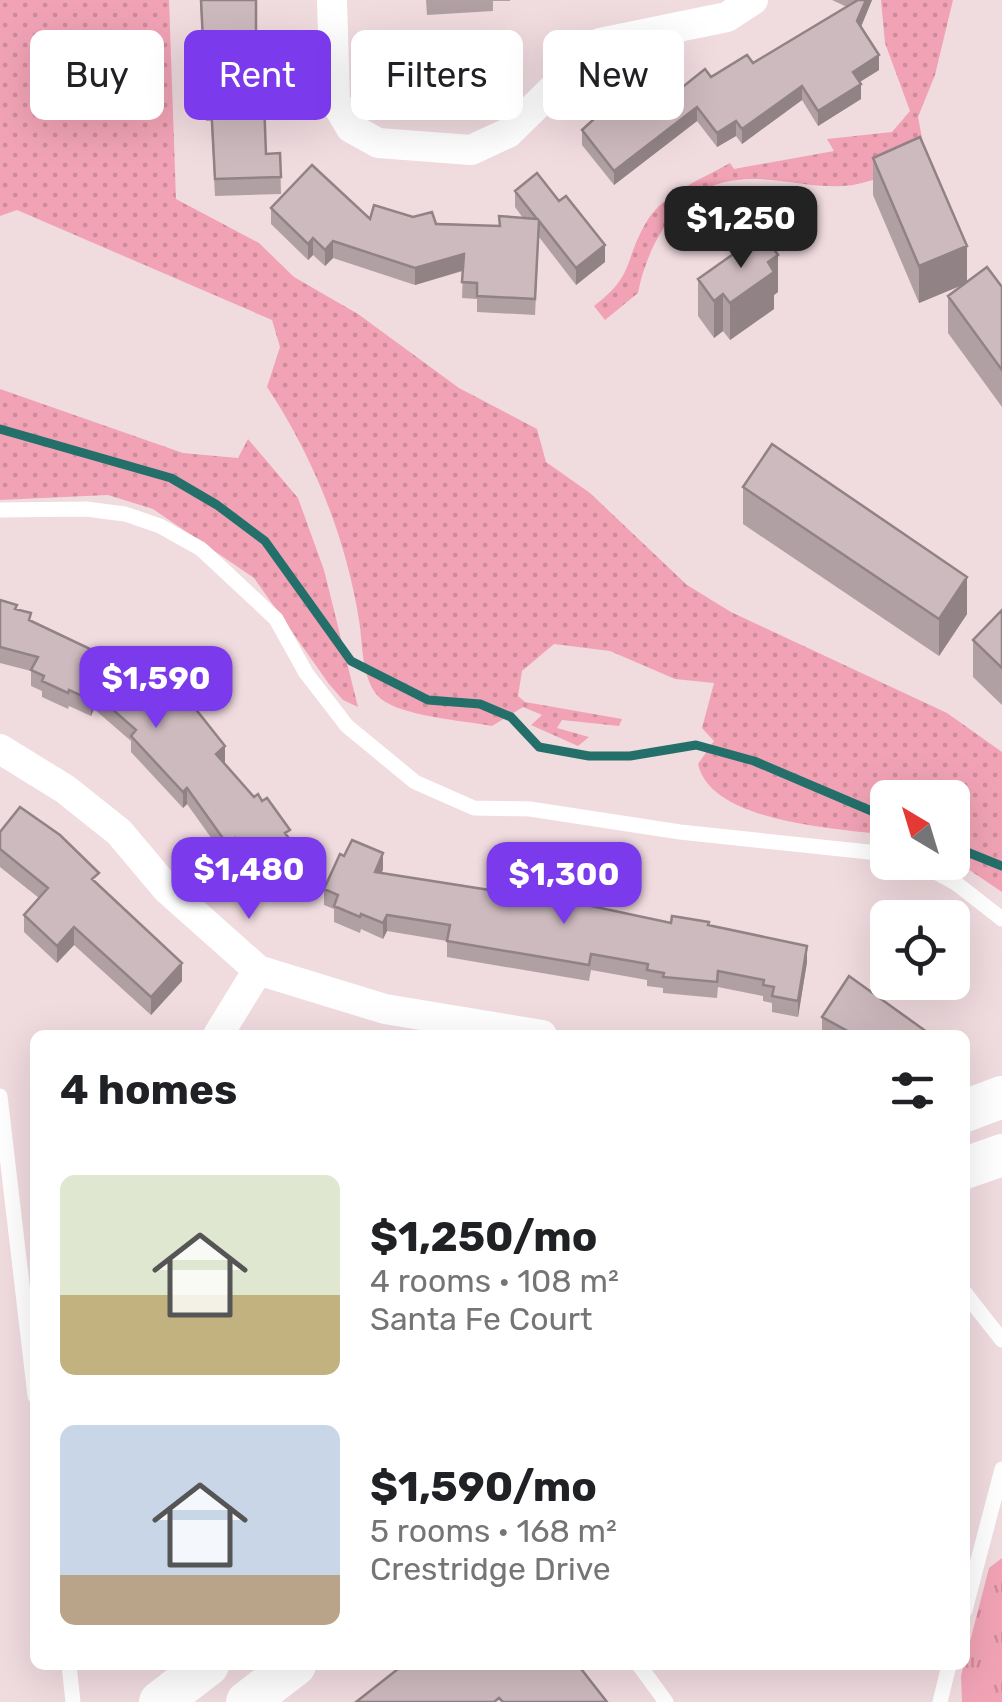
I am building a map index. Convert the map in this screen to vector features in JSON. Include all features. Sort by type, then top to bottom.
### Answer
[{"type":"main road","points":[[970,1109],[1002,1097]]},
{"type":"main road","points":[[970,1166],[1002,1155]]},
{"type":"main road","points":[[160,1702],[202,1670]]},
{"type":"street","points":[[332,0],[335,101],[351,128],[378,143],[471,150],[508,132],[600,42],[728,17],[754,0]]},
{"type":"street","points":[[0,749],[65,789],[118,832],[167,890],[258,970],[385,1009],[512,1030]]},
{"type":"street","points":[[221,1030],[258,970]]},
{"type":"lane","points":[[0,510],[86,509],[125,514],[160,526],[202,549],[276,619],[306,673],[347,726],[415,782],[474,808],[530,809],[698,834],[870,852]]},
{"type":"lane","points":[[950,880],[1002,919]]},
{"type":"lane","points":[[0,1096],[30,1353]]},
{"type":"lane","points":[[970,1299],[1002,1340]]},
{"type":"lane","points":[[970,1591],[1002,1469]]},
{"type":"lane","points":[[69,1670],[73,1702]]},
{"type":"lane","points":[[643,1670],[666,1702]]},
{"type":"lane","points":[[940,1702],[949,1670]]},
{"type":"green space","points":[[0,0],[169,0],[176,199],[259,243],[294,277],[358,314],[459,388],[537,429],[546,462],[590,493],[687,585],[731,612],[947,713],[1002,752],[1002,892],[970,870],[970,780],[870,780],[870,833],[779,819],[726,799],[708,784],[698,764],[714,741],[702,728],[714,683],[675,679],[610,651],[554,644],[522,671],[518,696],[525,702],[622,719],[619,726],[562,720],[557,728],[589,737],[578,746],[531,725],[542,715],[523,707],[492,726],[418,714],[381,699],[366,673],[353,589],[336,528],[313,469],[267,387],[280,347],[272,320],[17,210],[0,216]]},
{"type":"green space","points":[[881,0],[953,0],[935,75],[918,117],[926,159],[853,185],[745,179],[711,186],[680,208],[668,223],[649,257],[638,293],[605,320],[594,306],[617,285],[647,221],[673,195],[730,163],[734,169],[834,151],[827,139],[892,132],[910,111],[885,43]]},
{"type":"green space","points":[[0,389],[183,453],[238,458],[248,439],[298,498],[324,570],[358,707],[343,700],[329,684],[254,578],[153,509],[108,495],[0,500]]},
{"type":"green space","points":[[1002,1558],[1002,1702],[962,1702],[961,1676],[963,1670],[970,1670],[970,1641],[989,1568]]},
{"type":"building","points":[[201,0],[256,0],[256,30],[202,30]]},
{"type":"building","points":[[858,0],[866,0],[857,21],[879,55],[853,72],[861,84],[818,111],[802,86],[742,129],[736,121],[717,133],[697,107],[684,117],[684,86],[705,69],[711,77],[747,55],[753,63]]},
{"type":"building","points":[[212,120],[265,120],[266,154],[280,153],[281,177],[215,179]]},
{"type":"building","points":[[593,120],[680,120],[614,171],[582,130]]},
{"type":"building","points":[[920,137],[967,246],[919,266],[873,158]]},
{"type":"building","points":[[312,165],[370,219],[374,205],[413,217],[432,212],[436,224],[500,226],[499,216],[537,219],[515,191],[537,173],[559,201],[566,196],[605,245],[576,268],[539,221],[535,299],[477,296],[477,283],[462,282],[464,254],[415,268],[333,241],[325,250],[313,238],[308,244],[271,208]]},
{"type":"building","points":[[763,233],[778,255],[768,262],[774,272],[730,303],[723,294],[714,301],[698,279]]},
{"type":"building","points":[[987,267],[1002,287],[1002,370],[948,296]]},
{"type":"building","points":[[772,444],[967,577],[939,619],[743,487]]},
{"type":"building","points":[[0,600],[31,613],[29,620],[134,670],[141,661],[190,702],[225,746],[216,754],[254,797],[258,794],[262,801],[267,798],[290,830],[285,833],[295,847],[262,870],[235,838],[227,844],[187,788],[183,792],[131,736],[136,730],[94,693],[91,700],[42,681],[44,676],[31,670],[38,657],[0,647]]},
{"type":"building","points":[[1002,610],[1002,668],[973,640]]},
{"type":"building","points":[[20,807],[60,835],[99,873],[92,879],[182,963],[151,997],[74,927],[57,946],[24,915],[48,888],[0,849],[0,832]]},
{"type":"building","points":[[352,840],[383,853],[375,872],[496,891],[497,886],[671,923],[672,916],[709,922],[708,925],[807,946],[798,1001],[772,996],[774,987],[763,985],[764,980],[718,971],[717,982],[663,977],[664,973],[647,970],[648,964],[591,954],[589,965],[447,941],[450,925],[387,915],[383,923],[361,914],[360,917],[334,906],[338,895],[324,889],[340,854],[344,856]]},
{"type":"building","points":[[849,976],[870,991],[870,1000],[882,1000],[924,1030],[846,1030],[822,1017]]},
{"type":"building","points":[[397,1670],[582,1670],[607,1702],[503,1702],[499,1698],[494,1702],[356,1702]]},
{"type":"waterway","points":[[0,429],[171,478],[217,505],[265,541],[351,661],[428,700],[480,704],[511,717],[539,747],[589,756],[630,756],[696,745],[754,761],[870,810]]},
{"type":"waterway","points":[[970,853],[1002,866]]}]
